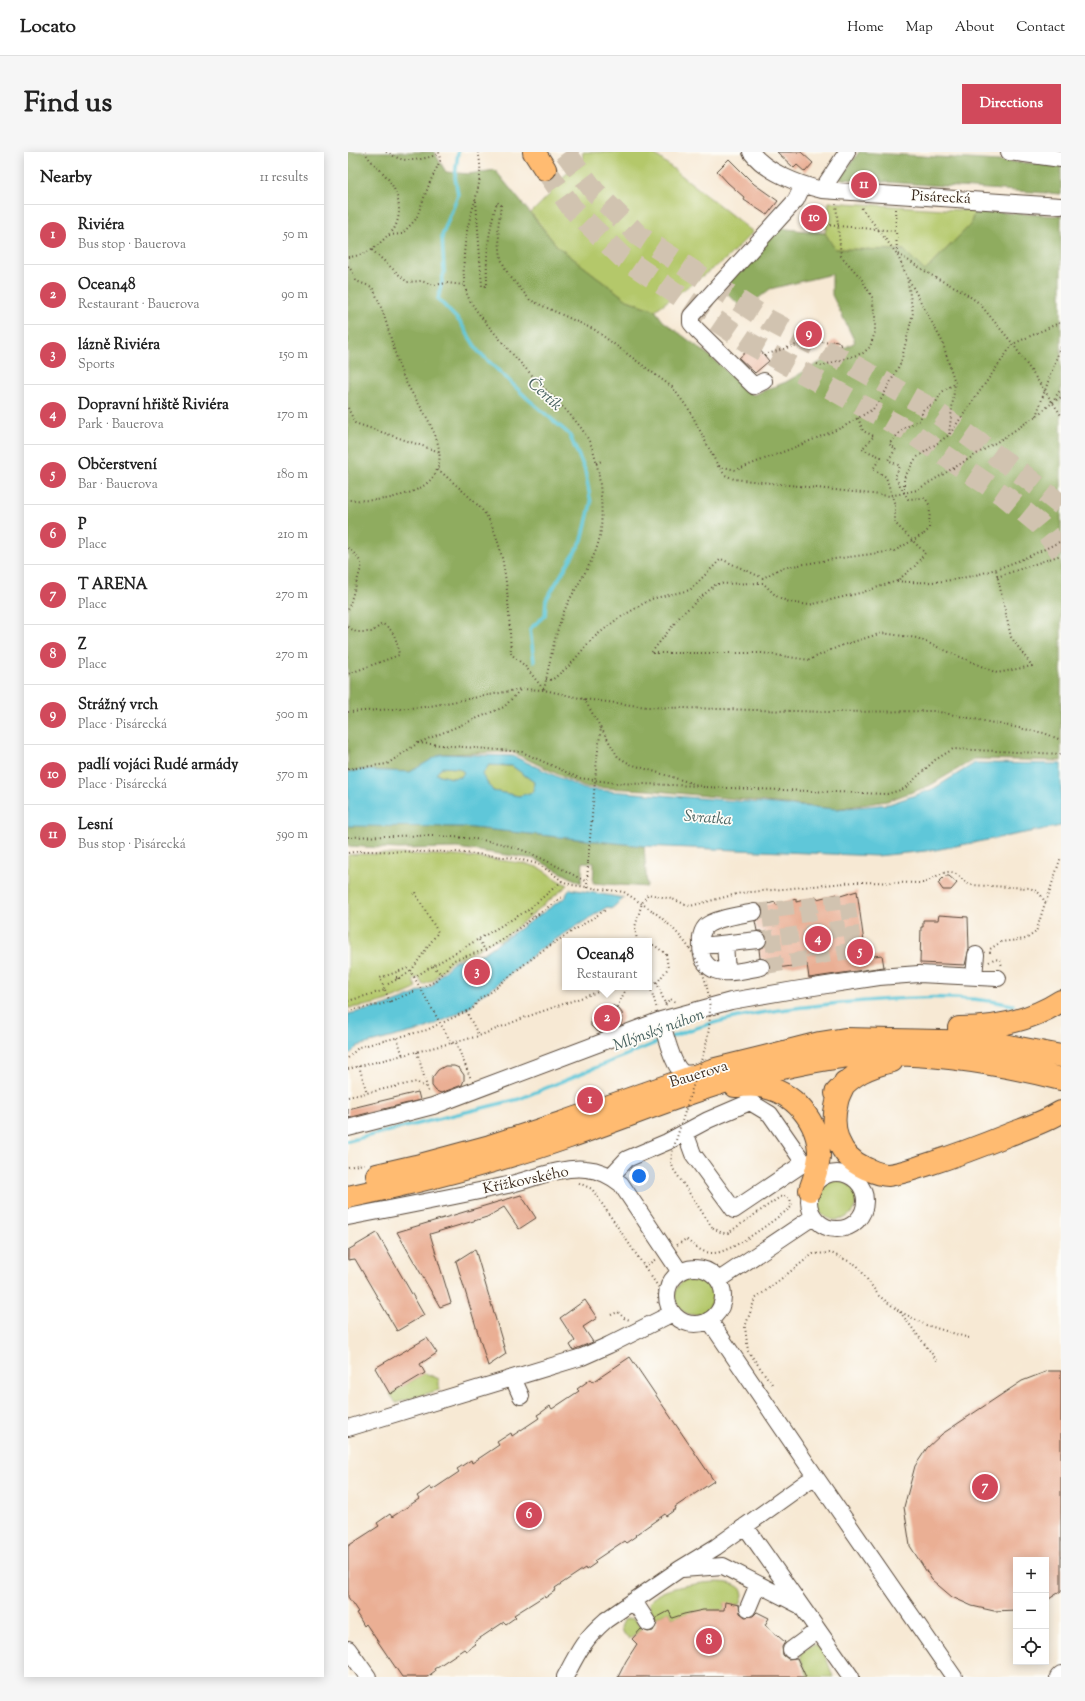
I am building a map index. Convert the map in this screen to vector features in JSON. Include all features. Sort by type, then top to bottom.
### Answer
[{"type":"highway","points":[[846,1039],[933,1029],[982,1028],[1007,1024],[1026,1019],[1061,1001]]},
{"type":"highway","name":"Bauerova","points":[[348,1181],[416,1166],[490,1146],[645,1093],[714,1077],[811,1045],[846,1039],[987,1042],[1061,1056]]},
{"type":"highway","points":[[348,1197],[420,1181],[488,1163],[568,1137],[714,1077],[745,1076],[825,1059],[861,1055],[914,1056],[964,1060],[1025,1070],[1061,1079]]},
{"type":"highway","points":[[914,1056],[881,1063],[858,1072],[845,1082],[831,1099],[827,1110],[825,1127],[828,1143],[835,1158],[851,1177],[870,1185],[892,1182],[940,1160]]},
{"type":"highway","points":[[714,1077],[761,1086],[785,1094],[795,1102],[809,1119],[817,1136],[819,1157],[817,1170],[810,1190]]},
{"type":"highway","points":[[845,1082],[837,1101],[835,1136],[842,1149],[851,1159],[860,1166],[876,1174],[895,1174],[940,1160],[1036,1124],[1061,1112]]},
{"type":"street","name":"Pisárecká","points":[[751,152],[755,158],[788,180],[803,185],[828,190],[1061,206]]},
{"type":"street","points":[[828,190],[847,152]]},
{"type":"street","points":[[1008,152],[1061,159]]},
{"type":"street","points":[[764,381],[754,386],[697,330],[691,323],[691,316],[796,200],[803,185]]},
{"type":"street","points":[[754,912],[708,924],[700,938],[701,946],[703,960],[712,969],[722,973],[761,967]]},
{"type":"street","points":[[701,946],[758,940]]},
{"type":"street","points":[[725,944],[727,972]]},
{"type":"street","points":[[348,1128],[433,1106],[664,1022],[731,1001],[879,977],[919,974],[986,977],[976,955]]},
{"type":"street","points":[[664,1022],[677,1066],[682,1072],[714,1077]]},
{"type":"street","points":[[645,1093],[669,1078],[677,1066]]},
{"type":"street","points":[[611,1176],[626,1159],[750,1102],[770,1114],[804,1163],[734,1210],[693,1154],[685,1132]]},
{"type":"street","name":"Křížkovského","points":[[348,1217],[504,1186],[560,1171],[585,1169],[611,1176],[621,1184],[636,1204],[680,1272]]},
{"type":"street","points":[[838,1172],[851,1177],[862,1188],[865,1197],[864,1207],[860,1216],[854,1224],[846,1228],[828,1228],[820,1224],[809,1209],[808,1199],[810,1190],[815,1182],[829,1173],[838,1172]]},
{"type":"street","points":[[719,1280],[814,1217]]},
{"type":"street","points":[[695,1267],[713,1273],[719,1280],[723,1297],[721,1306],[716,1314],[709,1320],[691,1324],[682,1321],[669,1307],[667,1298],[668,1289],[672,1280],[680,1272],[695,1267]]},
{"type":"street","points":[[348,1428],[582,1356],[609,1345],[673,1312]]},
{"type":"street","points":[[709,1320],[954,1677]]},
{"type":"street","points":[[513,1378],[521,1396]]},
{"type":"street","points":[[564,1677],[578,1651],[595,1630],[680,1569],[716,1547],[815,1476]]},
{"type":"street","points":[[745,1526],[851,1677]]},
{"type":"street","points":[[680,1569],[723,1566],[801,1606]]},
{"type":"street","points":[[748,1608],[758,1584]]},
{"type":"street","points":[[634,1601],[648,1623]]},
{"type":"street","points":[[792,1650],[818,1630]]},
{"type":"street","points":[[348,1649],[368,1677]]},
{"type":"street","points":[[1058,1677],[1061,1674]]},
{"type":"path","points":[[348,257],[357,256],[372,250],[393,230],[398,216],[398,197],[392,184],[369,159],[365,152]]},
{"type":"path","points":[[386,152],[401,160],[433,157],[439,153],[440,161],[430,182],[416,219],[402,234],[388,236]]},
{"type":"path","points":[[478,152],[480,160],[480,178],[476,201],[468,226],[464,248],[464,285],[468,297],[489,328],[517,360],[578,423],[590,443],[596,462],[599,485],[601,530],[593,555],[563,613],[544,690]]},
{"type":"path","points":[[817,364],[821,366],[863,353],[870,348],[875,332],[876,317],[872,297],[861,278],[841,256],[838,226],[828,190]]},
{"type":"path","points":[[476,201],[482,286],[487,286],[486,259],[490,226],[497,202],[501,205],[498,228],[501,259],[508,274],[530,300],[595,330],[672,387],[690,411],[718,466],[725,475],[734,480],[890,496],[917,490],[1036,416],[1061,397]]},
{"type":"path","points":[[857,202],[897,254],[907,277],[942,341],[955,383],[949,435]]},
{"type":"path","points":[[895,205],[897,254]]},
{"type":"path","points":[[826,225],[896,231]]},
{"type":"path","points":[[372,250],[407,282],[421,281],[434,285],[447,283],[464,285]]},
{"type":"path","points":[[897,254],[936,278],[959,289],[980,303],[1013,344],[1061,415]]},
{"type":"path","points":[[348,266],[354,274],[356,281],[372,287],[380,301],[402,374],[411,394],[432,426],[440,452],[438,469],[432,480],[413,492],[385,500],[348,500]]},
{"type":"path","points":[[718,466],[736,470],[843,427],[873,409],[882,398],[901,362],[913,313],[907,277]]},
{"type":"path","points":[[904,493],[904,478],[916,458],[949,435],[1013,344],[1061,322]]},
{"type":"path","points":[[764,355],[801,343],[819,340],[830,343]]},
{"type":"path","points":[[1036,416],[1061,345]]},
{"type":"path","points":[[546,679],[552,680],[569,666],[592,640],[616,620],[651,599],[690,590],[721,559],[763,578],[781,568],[894,551],[924,534],[929,529],[930,506],[924,498],[908,499],[904,493],[894,476],[900,466],[888,460],[896,449],[889,444],[904,428],[920,420],[923,410],[936,402],[942,392],[955,383]]},
{"type":"path","points":[[1052,403],[1061,389]]},
{"type":"path","points":[[348,408],[356,423],[440,452]]},
{"type":"path","points":[[858,418],[863,431],[874,436],[862,449],[881,457],[873,469],[886,477],[895,505],[895,523],[925,552],[915,566],[897,581],[860,593],[809,605],[789,602],[776,596],[763,583],[716,584],[682,614],[651,652],[762,654],[809,660],[840,646],[882,633],[917,638],[996,673],[1032,666],[1011,637],[996,570]]},
{"type":"path","points":[[596,462],[602,461]]},
{"type":"path","points":[[438,469],[483,512],[498,540],[507,594],[512,654],[525,666],[544,690]]},
{"type":"path","points":[[897,581],[913,583],[955,581],[996,570],[1034,555],[1061,541]]},
{"type":"path","points":[[348,548],[357,556],[362,565],[348,610]]},
{"type":"path","points":[[998,577],[1061,555]]},
{"type":"path","points":[[348,627],[356,632],[372,632],[382,624],[388,626],[397,639],[399,655],[348,674]]},
{"type":"path","points":[[348,769],[387,764],[418,743],[504,707],[521,689]]},
{"type":"path","points":[[348,712],[425,707],[521,689],[544,690],[584,699],[646,707],[830,712],[934,711],[1044,733],[1061,740]]},
{"type":"path","points":[[584,699],[618,757],[630,764],[704,786]]},
{"type":"path","points":[[586,888],[596,758],[601,728]]},
{"type":"path","points":[[418,743],[522,752],[579,778],[616,783],[887,794],[904,789],[935,760],[953,749],[1061,754]]},
{"type":"path","points":[[348,837],[421,836],[468,839],[494,843],[529,853],[587,882]]},
{"type":"path","points":[[348,853],[360,851],[455,852],[514,858],[538,864],[562,881],[586,888],[624,892],[653,911],[678,932],[696,957],[704,974],[709,999],[710,1027],[706,1045],[672,1153],[671,1163],[674,1170],[712,1227],[722,1233],[728,1232],[780,1197],[786,1196],[790,1199],[792,1206],[728,1250],[713,1253],[699,1250],[686,1239],[667,1252]]},
{"type":"path","points":[[986,977],[990,949],[1001,942],[1026,939],[1036,932],[1061,857]]},
{"type":"path","points":[[637,938],[635,928],[642,903],[648,894],[672,899],[690,906],[741,893],[855,882],[923,883],[947,872],[956,874],[964,882],[971,885],[1030,888],[1037,891],[1045,903]]},
{"type":"path","points":[[415,978],[528,910],[562,881]]},
{"type":"path","points":[[410,971],[438,932],[416,892],[413,894]]},
{"type":"path","points":[[425,986],[434,982],[440,973],[454,960],[485,950],[501,942],[562,897]]},
{"type":"path","points":[[444,1022],[473,1008],[479,999],[491,992],[543,950],[607,909]]},
{"type":"path","points":[[528,910],[533,917]]},
{"type":"path","points":[[478,940],[485,950]]},
{"type":"path","points":[[652,945],[666,954],[668,968],[657,983]]},
{"type":"path","points":[[433,966],[440,973]]},
{"type":"path","points":[[390,1002],[380,978],[408,968],[452,1044]]},
{"type":"path","points":[[393,973],[397,978]]},
{"type":"path","points":[[388,984],[407,974]]},
{"type":"path","points":[[652,979],[657,983],[664,1022]]},
{"type":"path","points":[[348,1001],[385,990]]},
{"type":"path","points":[[348,1069],[479,1036],[526,1017],[603,990]]},
{"type":"path","points":[[617,1007],[626,990]]},
{"type":"path","points":[[652,990],[664,1022]]},
{"type":"path","points":[[348,1011],[390,1002],[416,991]]},
{"type":"path","points":[[466,1011],[479,1036]]},
{"type":"path","points":[[348,1058],[359,1047],[427,1030],[437,1025]]},
{"type":"path","points":[[397,1038],[403,1056]]},
{"type":"path","points":[[456,1043],[475,1090]]},
{"type":"path","points":[[417,1051],[433,1106]]},
{"type":"path","points":[[360,1066],[367,1093]]},
{"type":"path","points":[[348,1097],[416,1082],[427,1088]]},
{"type":"path","points":[[574,1182],[592,1189],[659,1288],[658,1302],[654,1307]]},
{"type":"path","points":[[772,1384],[748,1351],[745,1327],[755,1299],[813,1254],[831,1253],[857,1265],[879,1296],[899,1311],[926,1325],[969,1338]]},
{"type":"path","points":[[899,1311],[939,1363]]},
{"type":"path","points":[[611,1315],[618,1312],[624,1318],[634,1321]]},
{"type":"green space","points":[[348,152],[434,152],[446,172],[469,174],[495,170],[557,246],[627,300],[655,310],[663,321],[710,356],[753,395],[786,382],[855,342],[832,295],[832,274],[770,289],[744,310],[722,288],[777,228],[825,233],[835,249],[904,250],[925,271],[970,225],[975,211],[1061,216],[1061,761],[975,759],[929,786],[887,801],[835,809],[647,790],[584,787],[512,752],[441,754],[410,772],[362,770],[348,772]]},
{"type":"green space","points":[[583,152],[652,152],[753,232],[726,259],[655,310],[627,300],[557,246],[531,213],[550,194],[547,190],[582,161]]},
{"type":"green space","points":[[859,152],[1061,165],[1061,194],[840,179]]},
{"type":"green space","points":[[829,202],[975,211],[970,225],[925,271],[904,250],[834,249],[825,233]]},
{"type":"green space","points":[[489,765],[512,766],[534,782],[533,792],[519,796],[493,791],[481,775]]},
{"type":"green space","points":[[442,767],[458,768],[464,772],[462,777],[452,778],[436,774]]},
{"type":"green space","points":[[348,826],[464,827],[644,846],[647,887],[593,883],[594,863],[583,862],[581,883],[535,859],[457,848],[399,849],[348,846]]},
{"type":"green space","points":[[348,855],[441,855],[473,857],[519,863],[537,867],[568,885],[500,941],[495,940],[464,957],[454,959],[438,974],[434,980],[423,985],[418,977],[413,981],[417,988],[409,992],[375,1004],[348,1008]]},
{"type":"green space","points":[[836,1180],[844,1182],[850,1186],[854,1192],[856,1200],[854,1208],[850,1214],[844,1218],[836,1220],[828,1218],[822,1214],[818,1208],[816,1200],[818,1192],[822,1186],[828,1182]]},
{"type":"green space","points":[[690,1277],[698,1277],[705,1280],[710,1285],[713,1296],[710,1307],[705,1312],[698,1315],[690,1315],[683,1312],[678,1307],[675,1300],[675,1292],[678,1285],[683,1280]]},
{"type":"green space","points":[[425,1373],[439,1379],[439,1390],[396,1403],[390,1394]]},
{"type":"green space","points":[[724,1582],[738,1587],[742,1590],[743,1595],[740,1605],[725,1603],[724,1610],[710,1610],[685,1614],[672,1618],[669,1611],[655,1618],[650,1611],[649,1603],[658,1594],[673,1588],[703,1583]]},
{"type":"green space","points":[[630,1618],[636,1620],[642,1628],[630,1639],[622,1632],[621,1627],[624,1620]]},
{"type":"green space","points":[[812,1645],[818,1645],[825,1654],[833,1677],[808,1677],[800,1657],[802,1656],[800,1653]]},
{"type":"water","name":"Svratka","points":[[441,754],[513,756],[584,789],[837,809],[889,804],[933,789],[975,763],[1061,764],[1061,826],[935,850],[877,856],[644,846],[464,827],[348,826],[348,772],[362,770],[410,772]],"holes":[[[489,765],[512,766],[534,782],[533,792],[519,796],[493,791],[482,775]],[[442,767],[458,768],[464,772],[461,777],[452,778],[436,774]]]},
{"type":"water","points":[[570,889],[624,898],[611,909],[607,907],[542,948],[490,990],[478,997],[471,1006],[424,1029],[358,1046],[348,1056],[348,1014],[385,1006],[432,986],[440,975],[455,961],[484,953],[567,896],[566,895]]},
{"type":"building","points":[[777,152],[801,152],[813,163],[805,172],[797,165],[794,168]]},
{"type":"building","points":[[729,159],[754,184],[778,201],[767,215],[744,200],[745,198],[717,171]]},
{"type":"building","points":[[835,340],[839,342],[841,346],[839,350],[835,352],[831,350],[829,346],[831,342]]},
{"type":"building","points":[[755,344],[769,361],[755,373],[739,358]]},
{"type":"building","points":[[945,876],[949,876],[957,883],[951,890],[943,890],[938,883]]},
{"type":"building","points":[[857,891],[866,957],[882,955],[884,967],[809,978],[807,964],[770,969],[768,961],[760,958],[759,949],[764,947],[767,939],[765,934],[761,931],[757,931],[755,921],[760,919],[763,915],[761,906],[775,902],[776,905],[796,899],[796,902],[816,897],[817,899],[837,894],[837,897]]},
{"type":"building","points":[[939,915],[968,917],[969,949],[965,965],[920,963],[921,927],[923,927],[923,920],[938,920]]},
{"type":"building","points":[[606,1006],[614,1006],[619,1009],[623,1018],[620,1025],[601,1033],[591,1026],[591,1018],[597,1010]]},
{"type":"building","points":[[445,1066],[454,1066],[459,1068],[464,1075],[464,1080],[462,1085],[441,1093],[436,1091],[432,1086],[432,1078],[438,1070]]},
{"type":"building","points":[[418,1092],[420,1100],[348,1118],[348,1109]]},
{"type":"building","points":[[521,1195],[536,1218],[519,1229],[504,1207],[487,1217],[430,1234],[451,1303],[440,1307],[397,1232]]},
{"type":"building","points":[[377,1233],[424,1315],[397,1331],[355,1259],[348,1260],[348,1250]]},
{"type":"building","points":[[475,1249],[506,1354],[488,1366],[456,1261]]},
{"type":"building","points":[[585,1300],[597,1318],[583,1327],[593,1342],[573,1350],[570,1345],[575,1341],[560,1318]]},
{"type":"building","points":[[427,1338],[437,1353],[420,1364],[425,1373],[390,1394],[375,1368]]},
{"type":"building","points":[[630,1357],[714,1481],[675,1507],[676,1509],[666,1516],[665,1514],[635,1535],[636,1536],[626,1543],[624,1541],[594,1561],[596,1563],[586,1570],[585,1568],[555,1588],[556,1590],[545,1598],[544,1596],[514,1615],[516,1617],[506,1624],[504,1622],[474,1642],[476,1644],[466,1651],[464,1649],[434,1669],[435,1671],[427,1677],[402,1677],[366,1624],[364,1626],[356,1613],[358,1612],[348,1597],[348,1546],[379,1526],[377,1523],[390,1514],[392,1517],[419,1499],[417,1496],[430,1487],[432,1490],[459,1472],[457,1469],[471,1460],[472,1463],[499,1445],[497,1442],[511,1433],[512,1436],[539,1418],[537,1415],[550,1406],[552,1409],[579,1391],[577,1389],[591,1379],[593,1382]]},
{"type":"building","points":[[1048,1371],[1061,1371],[1061,1591],[1049,1599],[1049,1557],[1013,1557],[1013,1610],[994,1611],[972,1606],[952,1597],[932,1580],[910,1546],[904,1507],[915,1466],[927,1448],[942,1434],[1022,1381]]},
{"type":"building","points":[[725,1602],[739,1605],[740,1613],[745,1617],[753,1616],[757,1612],[769,1618],[765,1625],[785,1642],[782,1647],[783,1655],[788,1659],[797,1658],[806,1677],[618,1677],[637,1644],[632,1639],[641,1629],[648,1632],[653,1631],[657,1623],[656,1618],[669,1611],[672,1618],[703,1610],[724,1610]]},
{"type":"waterway","name":"Čertík","points":[[458,152],[455,177],[458,195],[442,236],[444,272],[438,299],[460,322],[478,351],[528,399],[569,434],[585,470],[591,503],[582,540],[546,600],[545,615],[530,629],[534,661]]},
{"type":"waterway","name":"Mlýnský náhon","points":[[671,1037],[691,1029],[733,1018],[840,1003],[905,998],[948,998],[992,1001],[1013,1005]]},
{"type":"waterway","name":"Mlýnský náhon","points":[[348,1141],[519,1099],[663,1040]]},
{"type":"tunnel","points":[[565,152],[595,192],[639,236],[768,320],[930,408],[1026,477],[1061,505]]},
{"type":"tunnel","points":[[545,169],[572,208],[622,257],[749,343],[913,434],[1006,497],[1039,524],[1061,551]]},
{"type":"tunnel","points":[[754,912],[847,901],[854,950],[761,967]]},
{"type":"tunnel","points":[[807,906],[814,957]]},
{"type":"tunnel","points":[[770,911],[776,965]]},
{"type":"tunnel","points":[[758,940],[851,927]]},
{"type":"place","name":"Lesní","points":[[864,185]]},
{"type":"place","name":"padlí vojáci Rudé armády","points":[[814,218]]},
{"type":"place","name":"Strážný vrch","points":[[809,334]]},
{"type":"place","name":"Dopravní hřiště Riviéra","points":[[818,939]]},
{"type":"place","name":"Občerstvení","points":[[860,952]]},
{"type":"place","name":"lázně Riviéra","points":[[477,972]]},
{"type":"place","name":"Ocean48","points":[[607,1018]]},
{"type":"place","name":"Riviéra","points":[[590,1100]]},
{"type":"place","name":"T ARENA","points":[[985,1487]]},
{"type":"place","name":"P","points":[[529,1515]]},
{"type":"place","name":"Z","points":[[709,1641]]}]
